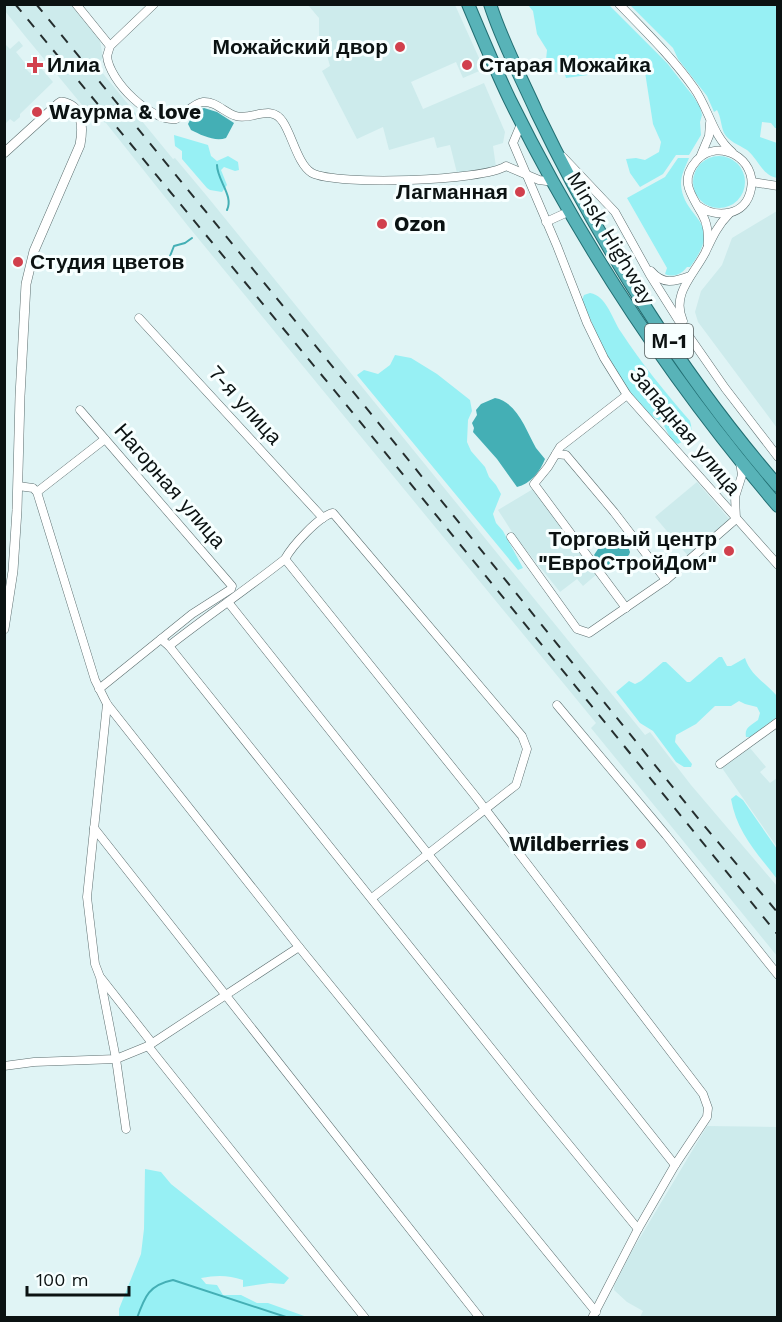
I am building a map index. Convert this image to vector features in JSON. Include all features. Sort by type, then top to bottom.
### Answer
[{"type":"highway","name":"Minsk Highway","points":[[468,4],[521,123],[570,211],[654,344],[697,406],[777,506]]},
{"type":"highway","name":"М-1","points":[[491,9],[555,148]]},
{"type":"highway","name":"Minsk Highway","points":[[555,148],[606,241],[665,336],[777,486]]},
{"type":"street","points":[[76,4],[110,46]]},
{"type":"street","points":[[154,4],[110,46],[107,60],[113,75],[129,93],[158,117],[176,119],[195,105],[204,102],[218,106],[236,116],[273,114],[283,122],[304,165],[313,173],[323,177],[353,180],[422,180],[495,171],[506,166],[539,180],[554,183]]},
{"type":"street","points":[[619,4],[671,58],[702,100],[717,135],[747,165],[752,182],[751,193],[746,203],[729,214],[716,230],[680,295],[680,314],[690,336]]},
{"type":"street","points":[[4,153],[61,102],[70,105],[81,116],[83,129],[80,145],[39,238],[29,267],[23,323],[13,571],[4,629]]},
{"type":"street","points":[[708,245],[706,222],[690,196],[688,175],[700,157],[709,136],[710,119]]},
{"type":"street","name":"Западная улица","points":[[521,123],[518,136],[513,143],[587,323],[604,358],[627,395],[777,565]]},
{"type":"street","points":[[555,148],[608,203],[690,336],[725,388],[777,457]]},
{"type":"street","points":[[700,157],[716,150],[733,153]]},
{"type":"street","points":[[752,182],[777,186]]},
{"type":"street","points":[[697,205],[706,212],[719,215],[729,214]]},
{"type":"street","points":[[546,222],[570,211]]},
{"type":"street","points":[[646,266],[656,278],[664,281],[672,282],[690,276]]},
{"type":"street","name":"7-я улица","points":[[140,318],[322,518]]},
{"type":"street","points":[[626,608],[534,484],[560,447],[627,395]]},
{"type":"street","name":"Нагорная улица","points":[[80,410],[232,586],[231,589],[192,614],[161,639]]},
{"type":"street","points":[[37,492],[105,438]]},
{"type":"street","points":[[556,454],[566,455],[614,512],[666,580]]},
{"type":"street","points":[[511,537],[577,629],[585,633],[594,631],[666,580],[736,519],[736,489],[742,475],[739,461]]},
{"type":"street","points":[[18,486],[33,488],[37,492],[99,688],[107,704],[593,1316],[638,1229],[675,1165],[707,1117],[708,1108],[703,1094],[476,797],[285,559]]},
{"type":"street","points":[[169,646],[285,559],[290,550],[322,518],[328,514],[336,514],[522,736],[527,749],[516,785],[372,898]]},
{"type":"street","points":[[228,602],[675,1165]]},
{"type":"street","points":[[99,688],[161,639],[169,646],[638,1229]]},
{"type":"street","points":[[107,704],[87,897],[95,964],[100,977],[116,1059],[126,1129]]},
{"type":"street","points":[[557,705],[666,835],[777,975]]},
{"type":"street","points":[[720,764],[777,722]]},
{"type":"street","points":[[94,828],[480,1317]]},
{"type":"street","points":[[4,1066],[34,1062],[116,1059],[150,1045],[298,947]]},
{"type":"street","points":[[100,977],[150,1045],[365,1317]]},
{"type":"shaded area","points":[[5,4],[71,5],[100,41],[103,58],[96,65],[173,159],[175,158],[206,195],[645,735],[650,732],[691,785],[777,886],[777,956],[591,728],[596,723],[106,123],[92,117],[25,36],[5,11]]},
{"type":"shaded area","points":[[308,5],[455,5],[484,69],[463,78],[456,62],[411,82],[423,109],[484,83],[505,132],[503,143],[493,146],[496,167],[457,173],[450,145],[437,148],[434,137],[389,150],[383,127],[357,139],[322,71],[330,66],[325,48],[319,41],[319,18]]},
{"type":"shaded area","points":[[528,5],[609,5],[667,63],[700,107],[701,135],[689,155],[676,155],[663,174],[640,187],[630,173],[626,159],[645,160],[659,152],[661,142],[653,124],[643,59],[588,75],[566,78],[565,75],[552,71],[546,60],[547,50],[537,34],[533,11]]},
{"type":"shaded area","points":[[630,5],[777,5],[777,128],[771,123],[762,122],[760,137],[777,143],[777,178],[767,173],[747,150],[726,136],[717,110],[714,112],[707,96],[678,59],[673,48]]},
{"type":"shaded area","points":[[19,41],[23,46],[16,52],[28,67],[26,69],[30,73],[39,66],[53,82],[20,114],[20,117],[14,122],[10,119],[5,124],[5,44],[10,49]]},
{"type":"shaded area","points":[[204,108],[217,112],[234,123],[226,138],[213,139],[191,130],[188,124],[191,118]]},
{"type":"shaded area","points":[[174,135],[208,145],[211,156],[217,161],[228,156],[238,162],[239,170],[224,167],[221,170],[227,185],[222,192],[207,188],[182,159],[182,151],[175,146]]},
{"type":"shaded area","points":[[714,156],[724,156],[738,163],[745,182],[738,201],[724,208],[714,208],[704,204],[697,197],[693,187],[693,177],[697,167],[704,160]]},
{"type":"shaded area","points":[[678,158],[689,158],[681,184],[683,196],[704,229],[704,239],[690,267],[671,276],[665,274],[667,268],[627,198],[665,177]]},
{"type":"shaded area","points":[[777,211],[777,428],[698,322],[695,312],[701,291],[722,265],[732,238]]},
{"type":"shaded area","points":[[590,293],[605,303],[637,355],[690,421],[691,432],[682,442],[678,444],[672,441],[662,422],[646,413],[628,392],[606,355],[582,300],[584,295]]},
{"type":"shaded area","points":[[395,355],[411,358],[437,374],[470,400],[472,411],[468,420],[467,442],[501,494],[493,514],[523,568],[518,570],[357,375],[364,370],[378,374],[390,365]]},
{"type":"shaded area","points":[[495,398],[503,401],[515,411],[536,448],[545,459],[534,477],[517,487],[497,459],[473,432],[472,423],[477,415],[476,410],[481,404]]},
{"type":"shaded area","points":[[697,482],[731,521],[689,557],[655,517]]},
{"type":"shaded area","points":[[533,489],[597,574],[583,586],[577,579],[560,592],[514,535],[498,510]]},
{"type":"shaded area","points":[[618,538],[626,542],[629,555],[606,570],[594,555],[598,549]]},
{"type":"shaded area","points":[[719,657],[722,657],[727,666],[745,658],[755,674],[777,696],[777,717],[750,737],[746,737],[747,729],[758,720],[760,713],[757,707],[739,701],[731,706],[715,706],[696,724],[676,735],[675,742],[692,764],[691,767],[684,767],[676,762],[653,731],[640,723],[616,692],[629,681],[635,684],[641,681],[663,662],[690,682]]},
{"type":"shaded area","points":[[750,748],[766,767],[760,772],[770,783],[777,778],[777,847],[722,768]]},
{"type":"shaded area","points":[[736,795],[743,800],[777,849],[777,879],[749,842],[738,822],[731,799]]},
{"type":"shaded area","points":[[707,1126],[777,1127],[777,1317],[640,1317],[643,1311],[627,1302],[614,1290],[632,1251]]},
{"type":"shaded area","points":[[145,1169],[161,1172],[171,1184],[289,1278],[284,1284],[270,1283],[243,1287],[243,1280],[232,1277],[201,1278],[206,1284],[217,1285],[223,1295],[241,1295],[257,1303],[268,1303],[307,1317],[119,1317],[119,1309],[141,1254],[144,1229]]},
{"type":"waterway","points":[[217,165],[227,194],[229,205],[227,210]]},
{"type":"waterway","points":[[170,256],[174,246],[192,238]]},
{"type":"waterway","points":[[137,1318],[153,1288],[173,1280],[289,1318]]},
{"type":"railway","points":[[15,4],[353,413],[778,935]]},
{"type":"railway","points":[[36,4],[701,822],[778,913]]},
{"type":"place","name":"Можайский двор","points":[[400,47]]},
{"type":"place","name":"Илиа","points":[[35,65]]},
{"type":"place","name":"Старая Можайка","points":[[467,65]]},
{"type":"place","name":"Wаурма & love","points":[[37,112]]},
{"type":"place","name":"Лагманная","points":[[520,192]]},
{"type":"place","name":"Ozon","points":[[382,224]]},
{"type":"place","name":"Студия цветов","points":[[18,262]]},
{"type":"place","name":"Торговый центр \"ЕвроСтройДом\"","points":[[729,551]]},
{"type":"place","name":"Wildberries","points":[[641,844]]}]
